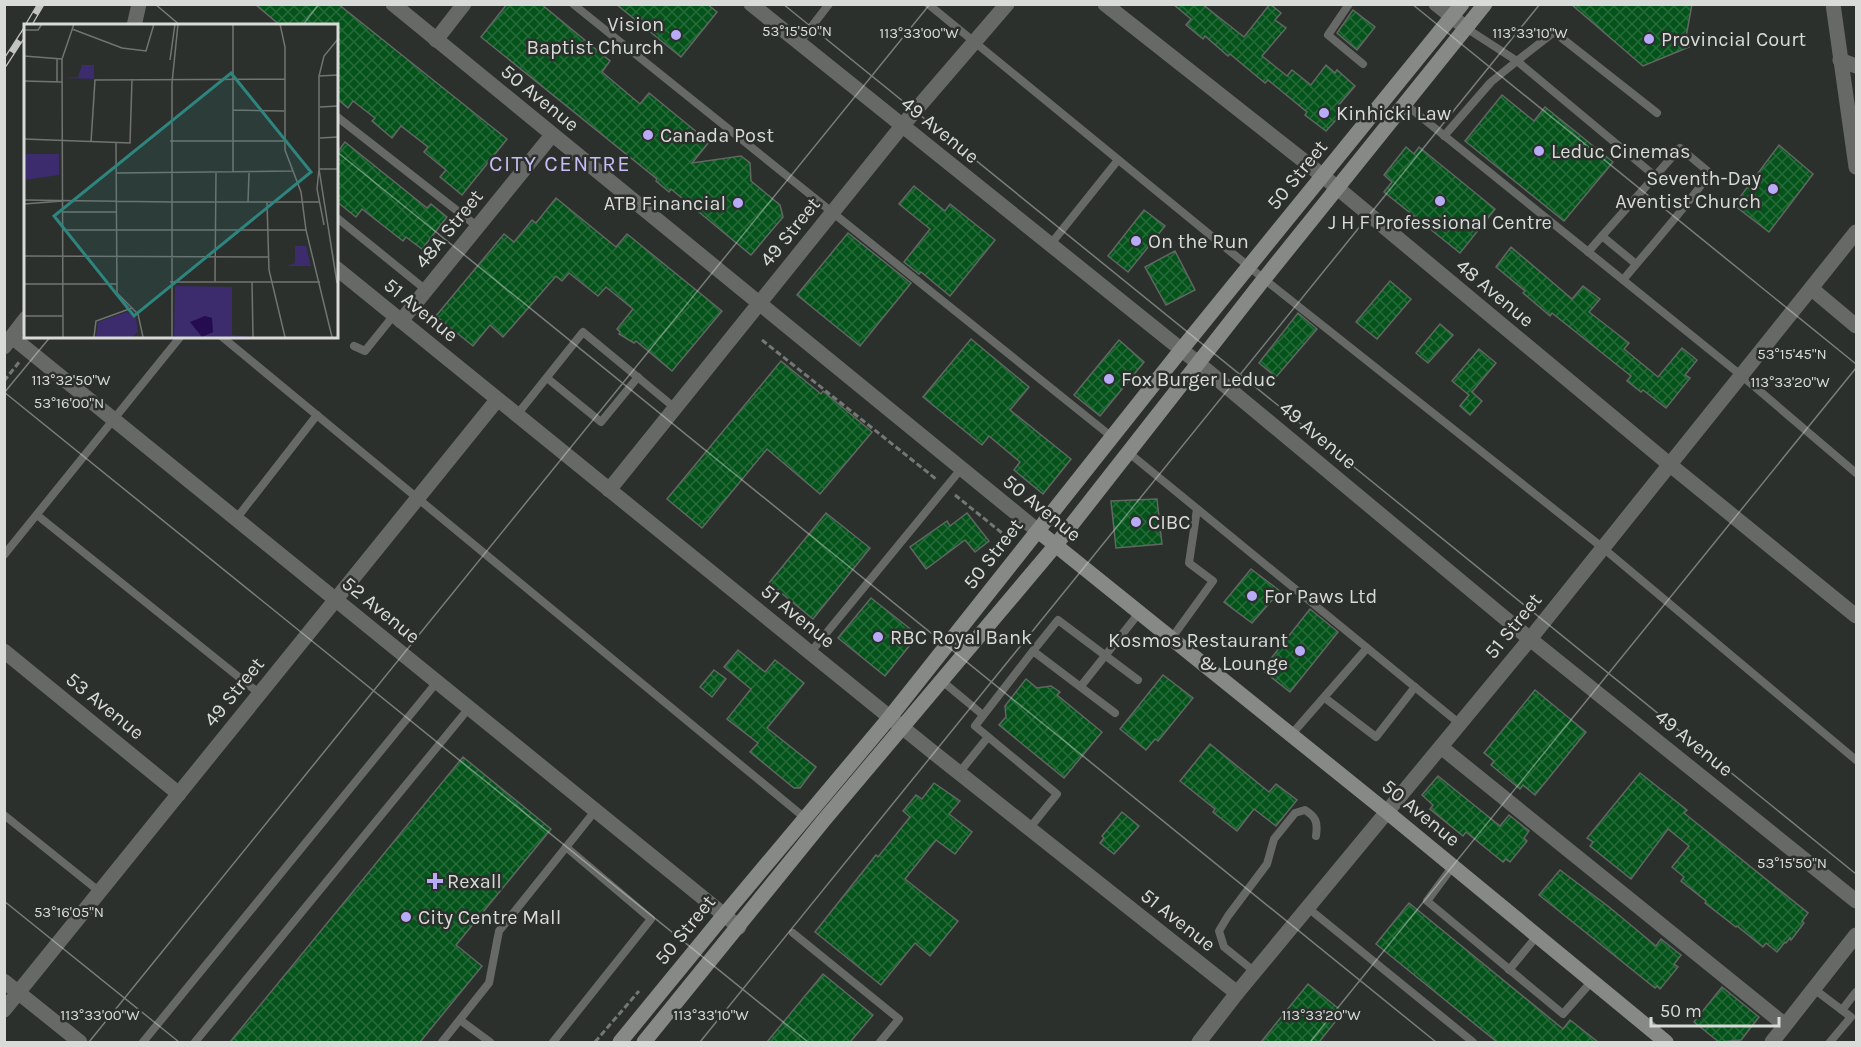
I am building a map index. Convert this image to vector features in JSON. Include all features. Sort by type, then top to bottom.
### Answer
[{"type":"main road","name":"50 Street","points":[[620,1042],[890,717],[1181,350],[1462,4]]},
{"type":"main road","name":"50 Street","points":[[644,1042],[740,927],[824,820],[1055,546],[1264,279],[1485,4]]},
{"type":"main road","name":"50 Avenue","points":[[1038,531],[1387,812],[1666,1042]]},
{"type":"street","points":[[134,24],[139,4]]},
{"type":"street","name":"50 Avenue","points":[[393,4],[1038,531]]},
{"type":"street","points":[[436,40],[464,4]]},
{"type":"street","name":"49 Avenue","points":[[751,4],[1198,363],[1530,639],[1857,901]]},
{"type":"street","name":"49 Street","points":[[609,490],[902,126],[1007,4]]},
{"type":"street","name":"48 Avenue","points":[[1106,4],[1323,176],[1857,616]]},
{"type":"street","points":[[1436,4],[1466,28]]},
{"type":"street","points":[[1833,4],[1857,167]]},
{"type":"street","points":[[1840,60],[1857,66]]},
{"type":"street","name":"48A Street","points":[[397,318],[426,290],[552,135]]},
{"type":"street","name":"51 Street","points":[[1199,1042],[1254,972],[1530,639],[1857,232]]},
{"type":"street","name":"51 Avenue","points":[[338,270],[903,728],[1237,993]]},
{"type":"street","points":[[1812,289],[1857,326]]},
{"type":"street","points":[[8,342],[24,321]]},
{"type":"street","name":"52 Avenue","points":[[8,342],[114,420],[740,927]]},
{"type":"street","name":"49 Street","points":[[4,1010],[497,400]]},
{"type":"street","name":"53 Avenue","points":[[4,651],[179,794]]},
{"type":"street","points":[[1441,747],[1785,1025]]},
{"type":"street","points":[[1772,1042],[1857,935]]},
{"type":"street","points":[[4,981],[80,1042]]},
{"type":"lane","points":[[573,4],[1112,437]]},
{"type":"lane","points":[[799,43],[829,4]]},
{"type":"lane","points":[[928,4],[1249,267],[1603,548],[1857,760]]},
{"type":"lane","points":[[1349,4],[1328,35],[1363,64]]},
{"type":"lane","points":[[1466,28],[1517,61],[1655,176]]},
{"type":"lane","points":[[1444,136],[1491,82],[1554,32],[1658,113]]},
{"type":"lane","points":[[1404,103],[1742,376],[1857,473]]},
{"type":"lane","points":[[338,118],[478,226]]},
{"type":"lane","points":[[1588,252],[1680,148],[1710,173],[1623,280]]},
{"type":"lane","points":[[1050,245],[1118,160]]},
{"type":"lane","points":[[338,219],[426,290]]},
{"type":"lane","points":[[1602,236],[1636,264]]},
{"type":"lane","points":[[354,346],[365,351],[397,318]]},
{"type":"lane","points":[[516,416],[583,333],[675,408]]},
{"type":"lane","points":[[4,555],[179,338]]},
{"type":"lane","points":[[223,338],[805,818]]},
{"type":"lane","points":[[547,378],[602,422],[638,377]]},
{"type":"lane","points":[[236,519],[317,415]]},
{"type":"lane","points":[[1129,453],[1460,724]]},
{"type":"lane","points":[[810,653],[961,469]]},
{"type":"lane","points":[[1172,639],[1213,581],[1189,562],[1197,509]]},
{"type":"lane","points":[[36,515],[260,694]]},
{"type":"lane","points":[[1081,686],[1139,613]]},
{"type":"lane","points":[[1029,829],[1057,794],[975,726],[1058,620],[1138,680]]},
{"type":"lane","points":[[1291,735],[1367,648]]},
{"type":"lane","points":[[1033,651],[1114,713]]},
{"type":"lane","points":[[942,681],[983,716]]},
{"type":"lane","points":[[143,1042],[436,682]]},
{"type":"lane","points":[[1324,698],[1376,737],[1414,687]]},
{"type":"lane","points":[[195,1042],[469,708]]},
{"type":"lane","points":[[960,773],[988,737]]},
{"type":"lane","points":[[1254,972],[1224,947],[1219,931],[1267,864],[1274,839],[1295,813],[1305,810],[1315,817],[1318,826],[1316,836]]},
{"type":"lane","points":[[442,1042],[489,983],[499,931],[595,811]]},
{"type":"lane","points":[[4,815],[100,892]]},
{"type":"lane","points":[[553,1042],[651,919],[566,848]]},
{"type":"lane","points":[[1453,866],[1427,901],[1509,970],[1563,1014],[1592,981]]},
{"type":"lane","points":[[1308,908],[1473,1042]]},
{"type":"lane","points":[[793,933],[899,1019],[880,1042]]},
{"type":"lane","points":[[1509,970],[1537,936]]},
{"type":"lane","points":[[1814,989],[1854,1019],[1830,1042]]},
{"type":"lane","points":[[1842,1010],[1857,992]]},
{"type":"lane","points":[[460,1020],[489,1042]]},
{"type":"path","points":[[762,340],[1002,533],[1004,552]]},
{"type":"building","points":[[255,4],[338,4],[507,139],[462,195],[440,177],[446,170],[424,152],[428,147],[401,126],[392,138],[372,121],[375,118],[353,101],[348,108],[338,100],[338,24],[279,24]]},
{"type":"building","points":[[507,4],[541,4],[610,61],[602,72],[640,104],[649,93],[709,142],[692,163],[741,156],[750,163],[751,181],[780,205],[783,217],[751,255],[671,189],[669,192],[656,181],[657,179],[481,37]]},
{"type":"building","name":"Vision Baptist Church","points":[[616,4],[707,4],[717,12],[681,57]]},
{"type":"building","points":[[1173,4],[1202,4],[1244,37],[1270,4],[1281,13],[1275,20],[1286,28],[1262,56],[1287,76],[1292,70],[1311,85],[1326,65],[1335,73],[1337,70],[1355,86],[1337,107],[1343,112],[1326,131],[1305,115],[1307,112],[1268,80],[1265,83],[1230,54],[1228,56],[1205,36],[1203,39],[1186,25],[1191,19]]},
{"type":"building","name":"Provincial Court","points":[[1571,4],[1692,4],[1686,37],[1689,47],[1643,66]]},
{"type":"building","points":[[1353,10],[1375,27],[1357,50],[1337,33]]},
{"type":"building","name":"Leduc Cinemas","points":[[1502,95],[1534,121],[1545,107],[1613,162],[1564,221],[1465,141]]},
{"type":"building","points":[[345,142],[427,208],[431,204],[447,217],[422,249],[406,237],[403,241],[362,209],[356,217],[338,203],[338,151]]},
{"type":"building","name":"Seventh-Day Aventist Church","points":[[1779,145],[1813,174],[1769,232],[1734,205]]},
{"type":"building","name":"J H F Professional Centre","points":[[1406,147],[1414,154],[1419,147],[1495,209],[1460,253],[1384,192],[1392,182],[1384,175]]},
{"type":"building","points":[[914,186],[945,211],[950,204],[995,240],[950,296],[921,272],[919,274],[904,262],[930,229],[899,204]]},
{"type":"building","points":[[556,198],[616,247],[627,234],[722,311],[672,371],[636,341],[634,343],[619,334],[617,329],[633,309],[606,287],[598,296],[569,273],[562,281],[556,276],[503,337],[490,325],[473,346],[436,316],[504,234],[514,242],[532,220],[536,223]]},
{"type":"building","name":"On the Run","points":[[1144,210],[1165,226],[1128,272],[1108,256]]},
{"type":"building","points":[[848,233],[911,283],[860,346],[797,295]]},
{"type":"building","points":[[1511,247],[1572,299],[1583,286],[1600,299],[1589,312],[1629,343],[1624,349],[1658,377],[1682,348],[1697,360],[1685,375],[1690,378],[1666,408],[1627,381],[1631,376],[1552,313],[1550,316],[1496,267]]},
{"type":"building","points":[[1175,251],[1195,290],[1166,305],[1145,267]]},
{"type":"building","points":[[1390,281],[1411,299],[1377,339],[1356,322]]},
{"type":"building","points":[[1298,313],[1317,329],[1276,377],[1259,363]]},
{"type":"building","points":[[1440,324],[1453,335],[1428,363],[1416,353]]},
{"type":"building","points":[[971,339],[1029,387],[1010,410],[1071,459],[1043,494],[1014,470],[1020,462],[989,436],[982,445],[923,397]]},
{"type":"building","name":"Fox Burger Leduc","points":[[1119,340],[1144,362],[1100,416],[1074,395]]},
{"type":"building","points":[[1479,349],[1496,363],[1472,392],[1482,401],[1470,415],[1460,406],[1469,395],[1452,381]]},
{"type":"building","points":[[781,361],[821,394],[823,391],[872,432],[820,494],[767,449],[702,528],[667,499]]},
{"type":"building","name":"CIBC","points":[[1157,499],[1162,544],[1116,548],[1111,501]]},
{"type":"building","points":[[826,513],[870,548],[813,619],[769,583]]},
{"type":"building","points":[[967,513],[989,541],[975,552],[965,540],[926,569],[910,547],[947,521],[950,526]]},
{"type":"building","name":"For Paws Ltd","points":[[1251,569],[1280,591],[1252,623],[1224,602]]},
{"type":"building","name":"RBC Royal Bank","points":[[871,598],[918,635],[885,676],[838,638]]},
{"type":"building","name":"Kosmos Restaurant & Lounge","points":[[1310,609],[1338,632],[1290,692],[1262,670]]},
{"type":"building","points":[[738,650],[765,672],[775,660],[804,683],[767,728],[816,767],[800,788],[794,788],[750,752],[758,743],[727,719],[751,689],[724,667]]},
{"type":"building","points":[[714,670],[726,679],[712,697],[700,687]]},
{"type":"building","points":[[1163,675],[1193,698],[1158,741],[1155,739],[1146,750],[1120,729]]},
{"type":"building","points":[[1026,679],[1037,688],[1051,686],[1060,692],[1057,695],[1102,732],[1064,778],[999,725],[1006,717],[1005,706]]},
{"type":"building","points":[[1535,690],[1586,732],[1535,795],[1523,785],[1520,789],[1491,765],[1494,761],[1484,753]]},
{"type":"building","points":[[1210,744],[1269,792],[1276,784],[1297,800],[1276,826],[1254,809],[1237,831],[1213,812],[1215,809],[1180,781]]},
{"type":"building","name":"City Centre Mall","points":[[463,757],[551,829],[456,945],[482,966],[420,1042],[230,1042]]},
{"type":"building","points":[[1640,773],[1687,810],[1684,813],[1808,913],[1802,921],[1804,923],[1791,940],[1790,938],[1785,942],[1777,952],[1766,943],[1763,947],[1705,903],[1706,901],[1681,881],[1684,877],[1672,867],[1689,846],[1668,829],[1631,879],[1590,846],[1593,842],[1587,838]]},
{"type":"building","points":[[1438,776],[1500,826],[1509,815],[1529,831],[1524,838],[1527,841],[1510,862],[1506,859],[1503,862],[1466,832],[1463,836],[1430,809],[1433,805],[1422,795]]},
{"type":"building","points":[[934,783],[960,801],[949,814],[972,832],[955,854],[936,840],[905,879],[958,921],[930,956],[915,943],[881,985],[815,932],[876,855],[878,857],[910,817],[903,811],[916,795],[922,799]]},
{"type":"building","points":[[1122,812],[1139,826],[1114,854],[1100,843],[1104,838],[1102,836]]},
{"type":"building","points":[[1560,870],[1656,946],[1661,939],[1681,955],[1674,964],[1678,967],[1660,989],[1657,986],[1655,988],[1539,895]]},
{"type":"building","points":[[1409,903],[1563,1029],[1570,1020],[1598,1042],[1497,1042],[1376,944]]},
{"type":"building","points":[[823,974],[873,1015],[850,1042],[767,1042]]},
{"type":"building","points":[[1308,984],[1343,1012],[1319,1042],[1261,1042]]},
{"type":"building","points":[[1722,987],[1759,1017],[1741,1040],[1719,1042],[1694,1022]]},
{"type":"railway","points":[[29,24],[41,4]]},
{"type":"railway","points":[[4,64],[24,33]]},
{"type":"place","name":"Vision Baptist Church","points":[[676,35]]},
{"type":"place","name":"Provincial Court","points":[[1649,39]]},
{"type":"place","name":"Kinhicki Law","points":[[1324,113]]},
{"type":"place","name":"Canada Post","points":[[648,135]]},
{"type":"place","name":"Leduc Cinemas","points":[[1539,151]]},
{"type":"place","name":"Seventh-Day Aventist Church","points":[[1773,189]]},
{"type":"place","name":"J H F Professional Centre","points":[[1440,201]]},
{"type":"place","name":"ATB Financial","points":[[738,203]]},
{"type":"place","name":"On the Run","points":[[1136,241]]},
{"type":"place","name":"Fox Burger Leduc","points":[[1109,379]]},
{"type":"place","name":"CIBC","points":[[1136,522]]},
{"type":"place","name":"For Paws Ltd","points":[[1252,596]]},
{"type":"place","name":"RBC Royal Bank","points":[[878,637]]},
{"type":"place","name":"Kosmos Restaurant & Lounge","points":[[1300,651]]},
{"type":"place","name":"Rexall","points":[[435,881]]},
{"type":"place","name":"City Centre Mall","points":[[406,917]]},
{"type":"district","name":"CITY CENTRE","points":[[560,164]]}]
